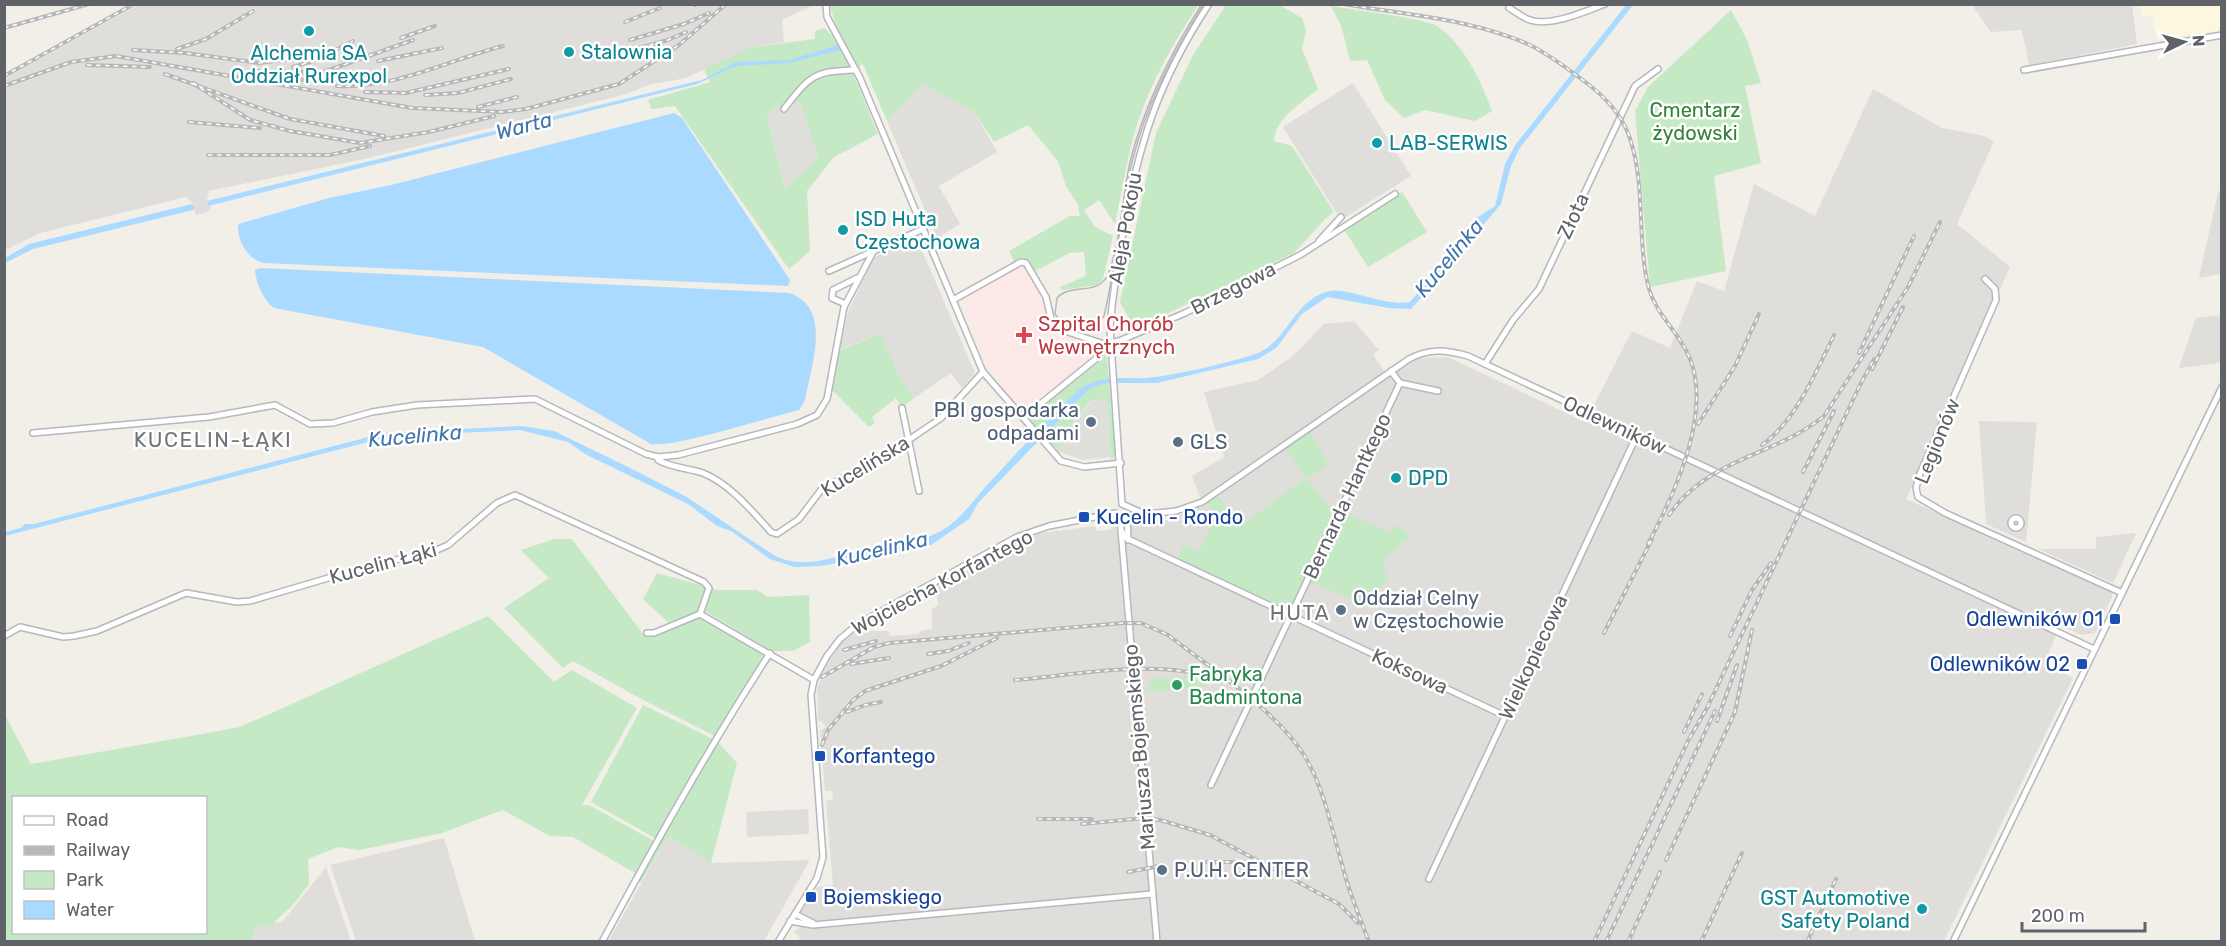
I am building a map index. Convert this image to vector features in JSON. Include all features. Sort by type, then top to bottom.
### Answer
[{"type":"street","points":[[826,4],[827,17],[856,70],[983,372],[1061,461],[1084,467],[1121,464]]},
{"type":"street","name":"Aleja Pokoju","points":[[1122,504],[1121,464],[1110,343],[1112,301],[1140,149],[1164,82],[1209,4]]},
{"type":"street","points":[[1509,8],[1538,22],[1570,17],[1602,5]]},
{"type":"street","points":[[2024,70],[2222,35]]},
{"type":"street","name":"Złota","points":[[1485,364],[1513,320],[1539,289],[1635,86],[1658,69]]},
{"type":"street","points":[[784,109],[800,88],[823,71],[856,70]]},
{"type":"street","name":"Brzegowa","points":[[953,300],[1021,262],[1026,262],[1046,297],[1053,327],[1095,342],[1119,341],[1185,313],[1318,243],[1395,194]]},
{"type":"street","name":"Brzegowa","points":[[1318,243],[1341,217]]},
{"type":"street","points":[[829,271],[923,229]]},
{"type":"street","points":[[33,433],[209,417],[275,405],[310,424],[333,423],[372,412],[417,405],[535,399],[646,454],[658,457],[678,455],[797,424],[817,416],[827,399],[845,304],[873,252]]},
{"type":"street","points":[[845,304],[832,298],[833,290],[859,278]]},
{"type":"street","name":"Legionów","points":[[1985,279],[1992,284],[1996,300],[1919,476],[1916,488],[1918,497],[1945,513],[2122,593]]},
{"type":"street","points":[[1023,418],[1097,358],[1095,342]]},
{"type":"street","name":"Odlewników","points":[[1128,517],[1176,511],[1202,502],[1391,371],[1418,354],[1435,350],[1468,356],[2094,649]]},
{"type":"street","points":[[1391,371],[1400,383],[1438,391]]},
{"type":"street","name":"Kucelińska","points":[[658,457],[658,460],[668,465],[704,473],[721,484],[743,502],[771,532],[777,534],[799,519],[821,490],[909,440],[941,418],[983,372]]},
{"type":"street","name":"Bernarda Hantkego","points":[[1211,784],[1400,383]]},
{"type":"street","points":[[1953,942],[2222,387]]},
{"type":"street","points":[[902,408],[919,491]]},
{"type":"street","name":"Wielkopiecowa","points":[[1429,879],[1637,435]]},
{"type":"street","name":"Kucelin Łąki","points":[[4,636],[20,627],[63,637],[74,636],[97,631],[186,593],[237,602],[250,602],[403,558],[421,557],[448,545],[497,503],[515,495],[704,582],[709,588],[700,614]]},
{"type":"street","points":[[1122,504],[1130,509],[1128,517],[1120,519],[1115,513],[1116,507],[1122,504]]},
{"type":"street","name":"Odlewników","points":[[1130,509],[1151,515]]},
{"type":"street","name":"Wojciecha Korfantego","points":[[778,942],[817,878],[823,857],[812,701],[814,680],[840,639],[858,624],[887,607],[1027,532],[1115,513]]},
{"type":"street","name":"Mariusza Bojemskiego","points":[[1124,553],[1128,539],[1128,517]]},
{"type":"street","name":"Mariusza Bojemskiego","points":[[1120,519],[1157,942]]},
{"type":"street","name":"Koksowa","points":[[1122,532],[1128,539],[1505,716]]},
{"type":"street","points":[[647,633],[654,633],[700,614],[814,680]]},
{"type":"street","points":[[602,942],[653,845],[770,653]]},
{"type":"street","points":[[790,921],[821,924],[1152,894]]},
{"type":"street","points":[[795,914],[821,924]]},
{"type":"shaded area","points":[[816,4],[782,20],[784,42],[751,47],[686,78],[648,85],[627,94],[369,158],[209,191],[207,199],[211,208],[208,212],[196,215],[192,202],[186,197],[40,233],[5,250],[5,78],[138,5]]},
{"type":"shaded area","points":[[1972,5],[2132,5],[2137,44],[2029,65],[2022,30],[1991,32]]},
{"type":"shaded area","points":[[2141,5],[2221,5],[2221,30],[2157,40],[2153,15],[2142,16]]},
{"type":"shaded area","name":"LAB-SERWIS","points":[[1353,83],[1411,176],[1341,220],[1283,127]]},
{"type":"shaded area","points":[[923,84],[975,113],[997,152],[939,186],[960,224],[937,238],[887,121]]},
{"type":"shaded area","points":[[1873,89],[1942,128],[1984,136],[1994,141],[1957,224],[2010,267],[1906,499],[2111,591],[2112,597],[2095,633],[2082,635],[2060,626],[2044,664],[2073,678],[1944,941],[803,942],[794,931],[800,928],[796,920],[817,887],[833,885],[826,801],[833,799],[832,791],[825,791],[820,731],[826,727],[818,721],[817,689],[824,670],[840,644],[854,631],[889,631],[890,636],[919,634],[920,631],[932,629],[932,609],[938,605],[936,585],[1012,544],[1041,533],[1095,526],[1097,531],[1111,530],[1111,527],[1167,520],[1203,505],[1192,476],[1224,457],[1204,392],[1258,380],[1293,356],[1324,324],[1354,321],[1379,350],[1373,354],[1384,371],[1420,358],[1448,357],[1585,422],[1632,331],[1670,348],[1697,281],[1724,291],[1754,184],[1815,216]]},
{"type":"shaded area","points":[[802,103],[818,158],[785,189],[767,112],[775,107]]},
{"type":"shaded area","points":[[2221,191],[2221,274],[2199,278],[2218,192]]},
{"type":"shaded area","points":[[916,237],[975,373],[962,388],[951,373],[914,398],[898,373],[881,333],[839,350],[848,312],[873,258]]},
{"type":"shaded area","name":"Szpital Chorób Wewnętrznych","points":[[1021,265],[1025,266],[1045,298],[1051,328],[1090,342],[1092,355],[1091,360],[1025,411],[1001,390],[1000,373],[990,373],[962,298]]},
{"type":"shaded area","points":[[2221,315],[2219,363],[2179,368],[2196,318]]},
{"type":"shaded area","name":"PBI gospodarka odpadami","points":[[1107,399],[1111,457],[1083,460],[1059,452],[1061,439],[1091,401]]},
{"type":"shaded area","points":[[1979,421],[2037,422],[2026,542],[1986,524]]},
{"type":"shaded area","points":[[2136,533],[2113,583],[2038,549],[2096,549],[2096,537]]},
{"type":"shaded area","points":[[808,809],[809,834],[747,837],[746,812]]},
{"type":"shaded area","points":[[668,836],[711,863],[810,860],[764,941],[608,942]]},
{"type":"shaded area","points":[[444,838],[475,941],[356,941],[330,865]]},
{"type":"shaded area","points":[[326,867],[351,941],[232,942],[233,926],[282,922]]},
{"type":"green space","points":[[1272,4],[1281,6],[1302,18],[1306,30],[1302,49],[1318,89],[1284,118],[1274,141],[1292,146],[1334,212],[1294,253],[1135,329],[1120,302],[1156,133],[1193,55],[1226,5]]},
{"type":"green space","points":[[830,5],[1198,5],[1151,88],[1137,123],[1115,224],[1099,200],[1084,210],[1095,227],[1113,236],[1103,279],[1097,285],[1062,290],[1060,287],[1086,276],[1084,252],[1070,253],[1033,272],[1023,257],[1015,263],[1009,251],[1070,216],[1080,216],[1078,205],[1066,186],[1058,161],[1028,125],[994,142],[975,113],[923,84],[887,121],[863,64],[858,67],[835,23]]},
{"type":"green space","points":[[1331,6],[1404,17],[1437,26],[1463,53],[1483,88],[1492,111],[1475,121],[1425,110],[1404,118],[1385,100],[1367,60],[1350,61],[1342,28]]},
{"type":"green space","name":"Cmentarz żydowski","points":[[1731,10],[1747,40],[1761,83],[1745,86],[1761,163],[1714,176],[1726,271],[1650,287],[1635,111],[1648,87]]},
{"type":"green space","points":[[824,28],[839,47],[878,134],[834,157],[807,191],[810,251],[789,269],[675,106],[651,109],[648,100],[710,82],[704,69],[751,47],[815,39],[815,31]],"holes":[[[801,103],[818,158],[785,189],[767,113],[775,107]]]},
{"type":"green space","points":[[1402,192],[1427,232],[1368,267],[1344,229]]},
{"type":"green space","points":[[881,333],[898,373],[914,398],[902,407],[896,398],[872,417],[875,423],[869,427],[831,389],[839,351]]},
{"type":"green space","points":[[1101,348],[1106,349],[1116,455],[1111,460],[1107,399],[1090,401],[1061,439],[1059,452],[1028,418],[1101,360]]},
{"type":"green space","points":[[1309,432],[1329,464],[1307,479],[1339,517],[1343,511],[1391,533],[1396,524],[1411,537],[1387,556],[1383,567],[1389,577],[1365,609],[1353,605],[1355,600],[1306,581],[1290,611],[1177,558],[1184,544],[1199,551],[1216,516],[1207,503],[1218,495],[1239,527],[1305,478],[1285,447]]},
{"type":"green space","points":[[554,539],[572,539],[643,634],[696,619],[700,614],[766,651],[715,736],[573,661],[563,668],[504,608],[549,578],[521,550]]},
{"type":"green space","points":[[657,573],[718,590],[757,590],[768,597],[809,595],[810,642],[793,651],[771,651],[705,611],[669,623],[643,599]]},
{"type":"green space","points":[[488,616],[554,682],[572,670],[637,708],[582,805],[589,805],[654,841],[635,873],[573,837],[550,836],[503,810],[442,833],[359,850],[338,847],[308,859],[309,884],[292,906],[270,926],[255,927],[251,941],[5,941],[5,715],[31,764],[239,727]]},
{"type":"green space","name":"Fabryka Badmintona","points":[[1186,676],[1186,681],[1204,680],[1205,687],[1146,692],[1152,679]]},
{"type":"green space","points":[[643,705],[713,739],[655,838],[591,802]]},
{"type":"green space","points":[[717,741],[737,763],[711,863],[668,836],[641,882],[636,879]]},
{"type":"water","name":"Kucelinka","points":[[1626,5],[1633,5],[1519,149],[1511,166],[1501,204],[1411,309],[1389,308],[1327,297],[1302,314],[1276,348],[1258,359],[1157,383],[1106,383],[1090,388],[978,503],[969,519],[931,545],[821,566],[794,567],[770,559],[731,531],[717,526],[688,504],[585,454],[568,442],[520,430],[391,436],[5,536],[5,532],[21,528],[25,524],[34,524],[384,433],[521,426],[554,431],[685,496],[782,559],[814,562],[930,536],[940,532],[956,520],[1057,411],[1081,388],[1091,383],[1101,380],[1146,378],[1180,373],[1255,354],[1275,341],[1307,303],[1330,291],[1346,292],[1390,302],[1410,302],[1461,243],[1472,221],[1495,206],[1505,164],[1516,144]]},
{"type":"water","name":"Warta","points":[[838,45],[841,50],[789,63],[736,66],[697,84],[208,206],[207,201],[702,80],[736,62],[789,60]]},
{"type":"water","points":[[674,113],[682,118],[790,280],[788,286],[264,263],[249,254],[242,244],[238,231],[238,225],[242,223],[329,198],[391,185]]},
{"type":"water","points":[[192,204],[195,208],[193,210],[33,249],[5,263],[5,258],[29,244]]},
{"type":"water","points":[[261,268],[789,293],[803,300],[811,311],[815,324],[814,355],[805,400],[799,410],[700,437],[651,444],[483,347],[274,308],[264,296],[257,280],[255,270]]},
{"type":"tram line","points":[[1202,4],[1159,80],[1143,120],[1130,162],[1119,234],[1108,275],[1097,286],[1063,293],[1057,298],[1055,314],[1064,326],[1096,325],[1104,316],[1112,278],[1128,181],[1138,141],[1162,80],[1204,4]]},
{"type":"railway","points":[[4,28],[89,4]]},
{"type":"railway","points":[[4,76],[134,4]]},
{"type":"railway","points":[[4,86],[71,62],[116,56],[412,108],[502,112],[526,109],[619,84],[679,45],[726,4]]},
{"type":"railway","points":[[1344,4],[1486,29],[1530,45],[1556,60],[1598,92],[1620,117],[1630,138],[1637,166],[1643,254],[1649,289],[1657,308],[1686,350],[1696,381],[1693,429],[1687,454],[1669,502],[1648,544]]},
{"type":"railway","points":[[625,22],[660,8]]},
{"type":"railway","points":[[177,49],[206,39],[253,11]]},
{"type":"railway","points":[[630,40],[684,24],[709,13]]},
{"type":"railway","points":[[401,38],[435,26]]},
{"type":"railway","points":[[632,50],[668,40],[686,32]]},
{"type":"railway","points":[[318,74],[413,40]]},
{"type":"railway","points":[[293,67],[313,61],[353,41]]},
{"type":"railway","points":[[337,86],[358,86],[400,78],[503,46]]},
{"type":"railway","points":[[378,61],[442,48]]},
{"type":"railway","points":[[133,50],[185,53],[259,63],[297,58]]},
{"type":"railway","points":[[87,65],[150,67]]},
{"type":"railway","points":[[365,92],[406,93],[509,69]]},
{"type":"railway","points":[[258,71],[306,72]]},
{"type":"railway","points":[[296,80],[338,79],[367,73]]},
{"type":"railway","points":[[165,74],[290,119],[384,136]]},
{"type":"railway","points":[[425,95],[458,93],[511,79]]},
{"type":"railway","points":[[193,83],[250,120],[290,131],[360,143],[429,132],[494,116]]},
{"type":"railway","points":[[478,107],[517,97]]},
{"type":"railway","points":[[189,122],[260,128]]},
{"type":"railway","points":[[208,155],[330,155],[370,146]]},
{"type":"railway","points":[[1669,515],[1685,496],[1703,481],[1722,469],[1805,430],[1824,416],[1908,287],[1940,222]]},
{"type":"railway","points":[[1859,353],[1914,236]]},
{"type":"railway","points":[[1872,369],[1903,307]]},
{"type":"railway","points":[[1698,424],[1735,366],[1759,314]]},
{"type":"railway","points":[[1762,445],[1774,435],[1795,409],[1834,335]]},
{"type":"railway","points":[[1594,942],[1688,741],[1707,708],[1874,359]]},
{"type":"railway","points":[[1803,472],[1834,411]]},
{"type":"railway","points":[[1604,633],[1652,539]]},
{"type":"railway","points":[[1730,636],[1752,590],[1771,563]]},
{"type":"railway","points":[[822,677],[874,647],[889,643],[1123,623],[1141,623],[1168,635],[1263,709],[1295,743],[1307,760],[1324,800],[1348,887],[1369,942]]},
{"type":"railway","points":[[1666,860],[1735,712],[1752,630]]},
{"type":"railway","points":[[822,745],[828,730],[853,700],[865,691],[941,666],[997,638]]},
{"type":"railway","points":[[844,650],[876,641]]},
{"type":"railway","points":[[928,654],[948,651],[969,643]]},
{"type":"railway","points":[[851,664],[889,658]]},
{"type":"railway","points":[[1717,721],[1737,665]]},
{"type":"railway","points":[[1015,680],[1146,669],[1173,670],[1221,681]]},
{"type":"railway","points":[[1684,732],[1702,694]]},
{"type":"railway","points":[[847,712],[881,702]]},
{"type":"railway","points":[[1606,942],[1715,711]]},
{"type":"railway","points":[[1082,824],[1145,818],[1160,820],[1210,835],[1339,904],[1358,923]]},
{"type":"railway","points":[[1038,819],[1092,819]]},
{"type":"railway","points":[[1701,942],[1742,853]]},
{"type":"railway","points":[[1207,862],[1243,862],[1263,867]]},
{"type":"railway","points":[[1128,872],[1160,866]]},
{"type":"railway","points":[[1628,942],[1660,872]]},
{"type":"railway","points":[[1807,942],[1836,879]]},
{"type":"place","name":"Alchemia SA Oddział Rurexpol","points":[[309,31]]},
{"type":"place","name":"Stalownia","points":[[569,52]]},
{"type":"place","name":"LAB-SERWIS","points":[[1377,143]]},
{"type":"place","name":"ISD Huta Częstochowa","points":[[843,230]]},
{"type":"place","name":"Szpital Chorób Wewnętrznych","points":[[1024,335]]},
{"type":"place","name":"PBI gospodarka odpadami","points":[[1091,422]]},
{"type":"place","name":"GLS","points":[[1178,442]]},
{"type":"place","name":"DPD","points":[[1396,478]]},
{"type":"place","name":"Kucelin - Rondo","points":[[1084,517]]},
{"type":"place","name":"Oddział Celny w Częstochowie","points":[[1341,610]]},
{"type":"place","name":"Odlewników 01","points":[[2115,619]]},
{"type":"place","name":"Odlewników 02","points":[[2082,664]]},
{"type":"place","name":"Fabryka Badmintona","points":[[1177,685]]},
{"type":"place","name":"Korfantego","points":[[820,756]]},
{"type":"place","name":"P.U.H. CENTER","points":[[1162,870]]},
{"type":"place","name":"Bojemskiego","points":[[811,897]]},
{"type":"place","name":"GST Automotive Safety Poland","points":[[1922,909]]},
{"type":"district","name":"KUCELIN-ŁĄKI","points":[[213,440]]},
{"type":"district","name":"HUTA","points":[[1300,613]]}]
